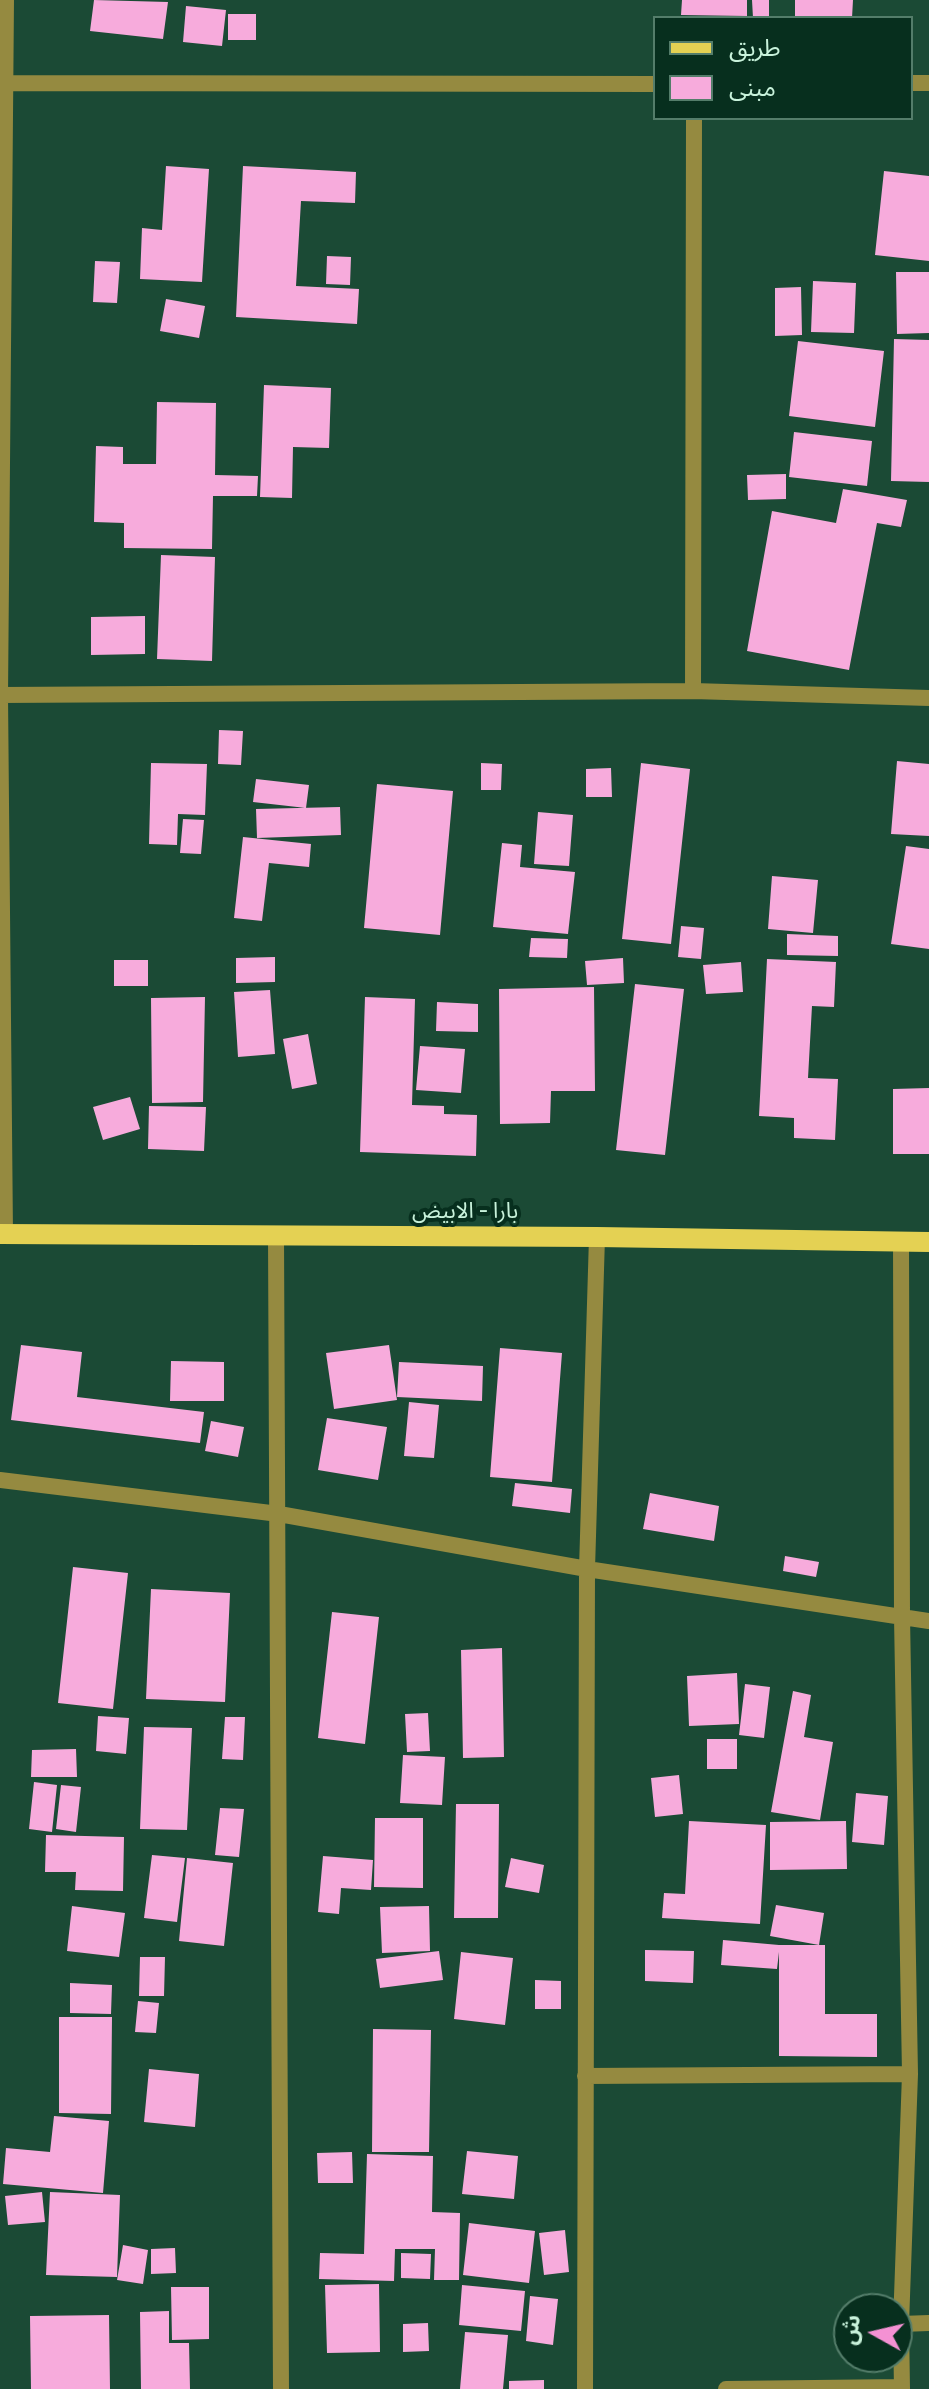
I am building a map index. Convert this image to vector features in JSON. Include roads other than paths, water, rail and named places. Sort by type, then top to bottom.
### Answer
[{"type":"main road","name":"بارا - الابيض","points":[[3,1234],[929,1242]]},
{"type":"street","points":[[3,1234],[0,695],[6,0]]},
{"type":"street","points":[[5,83],[653,84]]},
{"type":"street","points":[[693,691],[694,120]]},
{"type":"street","points":[[0,695],[693,691],[929,698]]},
{"type":"street","points":[[276,1235],[281,2389]]},
{"type":"street","points":[[585,2389],[587,1569],[597,1237]]},
{"type":"street","points":[[901,1242],[902,1617],[910,2074],[902,2293]]},
{"type":"street","points":[[0,1480],[279,1514],[587,1569],[929,1621]]},
{"type":"street","points":[[585,2076],[910,2074]]},
{"type":"street","points":[[726,2389],[902,2388]]}]
